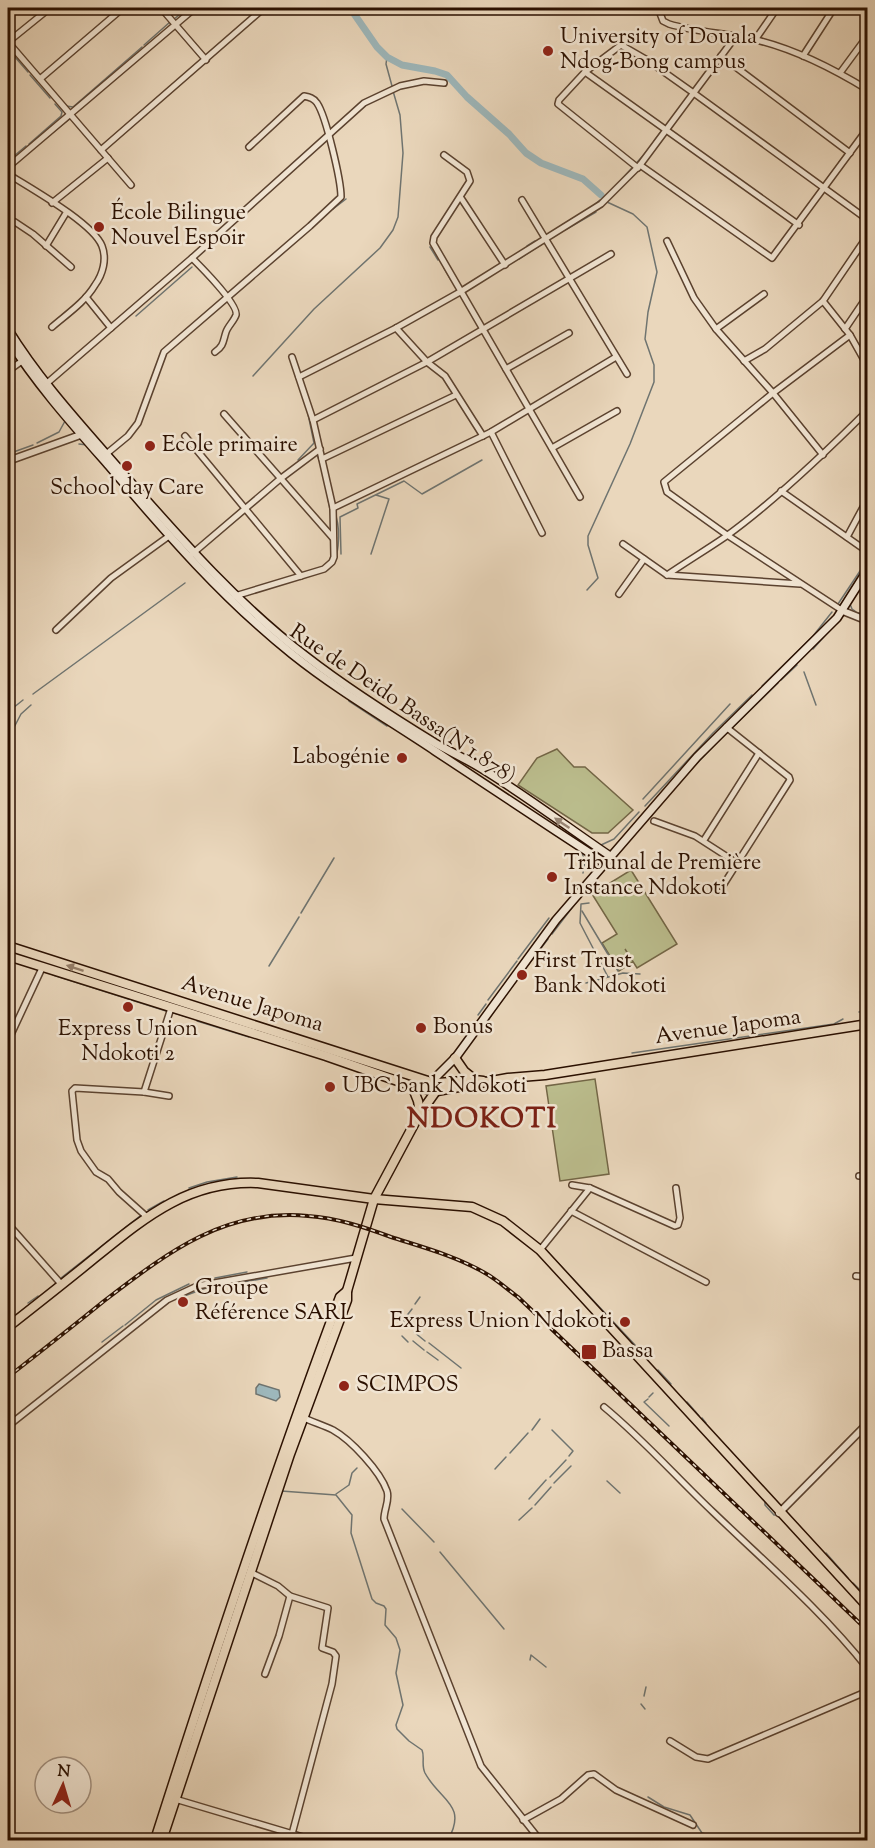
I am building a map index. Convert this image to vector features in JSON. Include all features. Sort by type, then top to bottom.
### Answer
[{"type":"main road","points":[[8,329],[83,433]]},
{"type":"main road","name":"Rue de Deido Bassa(N°1.878)","points":[[8,339],[22,361],[169,536],[191,555],[228,599],[302,662],[605,863]]},
{"type":"main road","points":[[104,456],[191,555],[306,656],[435,743],[480,767],[610,856]]},
{"type":"main road","points":[[419,1114],[429,1086],[455,1057],[556,920],[698,757],[843,611],[867,569]]},
{"type":"main road","name":"Avenue Japoma","points":[[8,946],[44,963],[171,1008],[326,1056],[412,1086],[439,1087],[545,1075],[867,1024]]},
{"type":"main road","name":"Avenue Japoma","points":[[8,956],[44,963],[429,1086]]},
{"type":"main road","points":[[455,1057],[464,1071],[474,1079]]},
{"type":"main road","points":[[154,1840],[286,1453],[322,1357],[347,1300],[347,1291],[374,1198],[419,1114],[439,1087],[455,1057]]},
{"type":"main road","name":"Avenue Japoma","points":[[439,1087],[474,1079],[487,1082]]},
{"type":"main road","points":[[412,1086],[418,1101],[419,1114]]},
{"type":"main road","points":[[8,1327],[147,1217],[188,1194],[225,1184],[258,1184],[472,1207],[503,1221],[540,1250],[867,1607]]},
{"type":"main road","points":[[162,1840],[247,1571]]},
{"type":"street","points":[[50,8],[8,42],[131,185]]},
{"type":"street","points":[[40,79],[123,8]]},
{"type":"street","points":[[161,8],[206,60]]},
{"type":"street","points":[[8,167],[195,8]]},
{"type":"street","points":[[101,150],[264,8]]},
{"type":"street","points":[[658,8],[663,21],[669,24],[755,40],[803,56],[840,73],[867,90]]},
{"type":"street","points":[[755,40],[777,8]]},
{"type":"street","points":[[803,56],[834,8]]},
{"type":"street","points":[[840,73],[867,35]]},
{"type":"street","points":[[299,377],[396,328],[460,292],[601,204],[639,166],[668,130],[736,36]]},
{"type":"street","points":[[867,128],[850,153],[824,189],[798,225],[774,258],[771,258],[639,166],[558,104],[559,100],[585,72],[622,45],[695,94],[824,189],[867,220]]},
{"type":"street","points":[[721,56],[850,153]]},
{"type":"street","points":[[585,72],[798,225]]},
{"type":"street","points":[[46,384],[192,258],[364,104],[396,87],[424,81],[444,83]]},
{"type":"street","points":[[104,456],[128,436],[138,423],[164,352],[341,196],[329,137],[317,103],[304,96],[249,147]]},
{"type":"street","points":[[444,155],[470,176],[469,186],[433,240],[460,292],[580,497]]},
{"type":"street","points":[[52,204],[108,158]]},
{"type":"street","points":[[8,174],[93,234],[101,245],[105,257],[96,284],[86,297],[52,327]]},
{"type":"street","points":[[461,198],[505,265]]},
{"type":"street","points":[[522,200],[627,375]]},
{"type":"street","points":[[46,246],[66,213]]},
{"type":"street","points":[[15,222],[33,234],[71,267]]},
{"type":"street","points":[[744,361],[765,349],[823,301],[867,235]]},
{"type":"street","points":[[667,241],[689,291],[716,329],[773,393],[823,455]]},
{"type":"street","points":[[313,420],[427,362],[611,254]]},
{"type":"street","points":[[192,258],[227,298],[236,313],[225,334],[223,345],[215,352]]},
{"type":"street","points":[[716,329],[764,294]]},
{"type":"street","points":[[844,329],[867,295]]},
{"type":"street","points":[[86,297],[111,328]]},
{"type":"street","points":[[823,301],[850,336],[867,367]]},
{"type":"street","points":[[396,328],[427,362],[445,376],[483,436]]},
{"type":"street","points":[[506,369],[569,333]]},
{"type":"street","points":[[850,336],[773,393],[664,482],[668,494],[727,536],[843,611],[867,621]]},
{"type":"street","points":[[235,596],[329,566],[334,557],[333,508],[313,420],[292,357]]},
{"type":"street","points":[[333,508],[483,436],[616,357]]},
{"type":"street","points":[[8,371],[22,361]]},
{"type":"street","points":[[322,459],[456,395]]},
{"type":"street","points":[[667,575],[727,536],[782,491],[823,455],[867,410]]},
{"type":"street","points":[[552,448],[617,411]]},
{"type":"street","points":[[224,414],[333,538]]},
{"type":"street","points":[[490,432],[542,533]]},
{"type":"street","points":[[8,461],[83,433]]},
{"type":"street","points":[[185,436],[301,576]]},
{"type":"street","points":[[191,555],[280,479],[320,449]]},
{"type":"street","points":[[782,491],[867,552]]},
{"type":"street","points":[[847,537],[867,498]]},
{"type":"street","points":[[56,630],[111,578],[169,536]]},
{"type":"street","points":[[623,544],[667,575],[803,584]]},
{"type":"street","points":[[619,594],[644,559]]},
{"type":"street","points":[[722,887],[790,780],[726,727]]},
{"type":"street","points":[[704,840],[759,753]]},
{"type":"street","points":[[654,821],[704,840],[737,863]]},
{"type":"street","points":[[8,1041],[44,963]]},
{"type":"street","points":[[144,1092],[171,1008]]},
{"type":"street","points":[[147,1217],[108,1179],[96,1172],[81,1151],[77,1140],[72,1090],[75,1088],[144,1092],[169,1096]]},
{"type":"street","points":[[859,1176],[867,1176]]},
{"type":"street","points":[[572,1185],[590,1188],[675,1227],[680,1218],[676,1188]]},
{"type":"street","points":[[540,1250],[590,1188]]},
{"type":"street","points":[[571,1211],[706,1282]]},
{"type":"street","points":[[8,1224],[62,1285]]},
{"type":"street","points":[[8,1426],[167,1300],[181,1292],[356,1258]]},
{"type":"street","points":[[856,1276],[867,1277]]},
{"type":"street","points":[[604,1407],[630,1429],[711,1511],[773,1568],[840,1636],[867,1669]]},
{"type":"street","points":[[300,1416],[335,1431],[357,1450],[375,1471],[387,1492],[384,1519],[459,1707],[476,1756],[481,1767],[540,1840]]},
{"type":"street","points":[[779,1513],[867,1423]]},
{"type":"street","points":[[247,1571],[278,1586],[290,1596],[328,1608],[322,1648],[333,1652],[336,1656],[332,1684],[292,1834]]},
{"type":"street","points":[[265,1674],[290,1596]]},
{"type":"street","points":[[670,1741],[696,1757],[708,1759],[867,1691]]},
{"type":"street","points":[[523,1820],[561,1799],[588,1775],[594,1774],[616,1790],[693,1825]]},
{"type":"street","points":[[175,1799],[311,1840]]},
{"type":"green space","points":[[557,749],[574,767],[585,767],[633,810],[608,833],[592,833],[518,785],[537,758]]},
{"type":"green space","points":[[631,870],[677,944],[637,968],[625,949],[633,962],[619,971],[602,943],[617,934],[592,894]]},
{"type":"green space","points":[[595,1079],[609,1174],[560,1181],[546,1086]]},
{"type":"water","points":[[259,1384],[279,1390],[280,1397],[276,1401],[256,1394]]},
{"type":"waterway","points":[[174,19],[188,8]]},
{"type":"waterway","points":[[350,8],[377,47],[387,57],[402,65],[447,75],[526,153],[541,163],[583,179],[601,195]]},
{"type":"waterway","points":[[144,45],[170,22]]},
{"type":"waterway","points":[[66,106],[73,107],[142,47]]},
{"type":"waterway","points":[[8,49],[28,72]]},
{"type":"waterway","points":[[387,57],[386,64],[392,86]]},
{"type":"waterway","points":[[710,76],[715,69]]},
{"type":"waterway","points":[[30,75],[50,98]]},
{"type":"waterway","points":[[74,114],[114,80]]},
{"type":"waterway","points":[[253,376],[314,309],[380,248],[393,230],[398,217],[403,153],[400,115],[393,91]]},
{"type":"waterway","points":[[698,100],[718,114]]},
{"type":"waterway","points":[[29,144],[61,116],[62,112],[55,104]]},
{"type":"waterway","points":[[46,138],[71,118]]},
{"type":"waterway","points":[[654,141],[660,133]]},
{"type":"waterway","points":[[8,161],[26,146]]},
{"type":"waterway","points":[[621,180],[650,148]]},
{"type":"waterway","points":[[839,162],[846,153]]},
{"type":"waterway","points":[[824,183],[836,167]]},
{"type":"waterway","points":[[333,209],[346,199]]},
{"type":"waterway","points":[[593,206],[600,200]]},
{"type":"waterway","points":[[587,590],[598,578],[588,545],[588,536],[630,444],[654,382],[654,365],[645,339],[648,312],[657,272],[647,227],[633,214],[607,202]]},
{"type":"waterway","points":[[565,230],[596,212]]},
{"type":"waterway","points":[[562,225],[574,218]]},
{"type":"waterway","points":[[527,246],[535,241]]},
{"type":"waterway","points":[[519,259],[542,244]]},
{"type":"waterway","points":[[430,247],[438,260]]},
{"type":"waterway","points":[[136,316],[192,267]]},
{"type":"waterway","points":[[444,268],[451,280]]},
{"type":"waterway","points":[[298,460],[314,443],[307,409]]},
{"type":"waterway","points":[[37,443],[59,432],[65,421]]},
{"type":"waterway","points":[[79,444],[87,445]]},
{"type":"waterway","points":[[8,454],[33,445]]},
{"type":"waterway","points":[[317,455],[320,462]]},
{"type":"waterway","points":[[341,554],[340,517],[358,508],[357,504],[404,481],[422,494],[482,460]]},
{"type":"waterway","points":[[371,554],[389,499],[376,495]]},
{"type":"waterway","points":[[328,499],[331,514]]},
{"type":"waterway","points":[[326,571],[331,567],[337,553],[339,537],[336,516]]},
{"type":"waterway","points":[[838,604],[868,559]]},
{"type":"waterway","points":[[33,694],[185,583]]},
{"type":"waterway","points":[[850,604],[855,611]]},
{"type":"waterway","points":[[762,686],[813,636],[832,612]]},
{"type":"waterway","points":[[855,612],[868,616]]},
{"type":"waterway","points":[[813,649],[831,629]]},
{"type":"waterway","points":[[781,680],[797,665]]},
{"type":"waterway","points":[[804,672],[816,705]]},
{"type":"waterway","points":[[732,728],[778,683]]},
{"type":"waterway","points":[[645,806],[752,695]]},
{"type":"waterway","points":[[348,698],[349,701],[387,726],[390,724]]},
{"type":"waterway","points":[[8,712],[23,700]]},
{"type":"waterway","points":[[643,799],[730,704]]},
{"type":"waterway","points":[[9,737],[21,714],[31,705]]},
{"type":"waterway","points":[[682,779],[728,731]]},
{"type":"waterway","points":[[601,845],[614,839],[639,812]]},
{"type":"waterway","points":[[580,849],[585,860],[583,873]]},
{"type":"waterway","points":[[301,913],[334,858]]},
{"type":"waterway","points":[[552,934],[584,892]]},
{"type":"waterway","points":[[589,903],[581,904],[580,923],[608,977]]},
{"type":"waterway","points":[[582,911],[618,971]]},
{"type":"waterway","points":[[269,966],[299,917]]},
{"type":"waterway","points":[[518,959],[549,918]]},
{"type":"waterway","points":[[521,974],[548,939]]},
{"type":"waterway","points":[[488,1000],[517,961]]},
{"type":"waterway","points":[[586,983],[623,973],[640,974]]},
{"type":"waterway","points":[[53,975],[166,1011]]},
{"type":"waterway","points":[[478,1015],[486,1004]]},
{"type":"waterway","points":[[487,1022],[498,1005]]},
{"type":"waterway","points":[[859,1012],[868,1011]]},
{"type":"waterway","points":[[171,1012],[187,1017]]},
{"type":"waterway","points":[[632,1053],[834,1024],[843,1019]]},
{"type":"waterway","points":[[197,1021],[249,1037]]},
{"type":"waterway","points":[[189,1188],[207,1182],[237,1177]]},
{"type":"waterway","points":[[148,1210],[164,1201]]},
{"type":"waterway","points":[[61,1278],[140,1216]]},
{"type":"waterway","points":[[545,1249],[635,1345]]},
{"type":"waterway","points":[[215,1278],[247,1272]]},
{"type":"waterway","points":[[176,1299],[206,1288],[267,1278]]},
{"type":"waterway","points":[[125,1325],[156,1300],[189,1284]]},
{"type":"waterway","points":[[28,1303],[38,1296]]},
{"type":"waterway","points":[[415,1304],[420,1297]]},
{"type":"waterway","points":[[403,1325],[412,1309]]},
{"type":"waterway","points":[[102,1342],[123,1326]]},
{"type":"waterway","points":[[414,1332],[425,1341]]},
{"type":"waterway","points":[[402,1336],[408,1342]]},
{"type":"waterway","points":[[413,1341],[424,1350]]},
{"type":"waterway","points":[[429,1343],[461,1368]]},
{"type":"waterway","points":[[427,1352],[438,1360]]},
{"type":"waterway","points":[[658,1370],[671,1384]]},
{"type":"waterway","points":[[649,1397],[653,1393]]},
{"type":"waterway","points":[[648,1399],[644,1402],[669,1426]]},
{"type":"waterway","points":[[687,1402],[694,1410]]},
{"type":"waterway","points":[[695,1411],[699,1416]]},
{"type":"waterway","points":[[702,1418],[706,1423]]},
{"type":"waterway","points":[[532,1430],[540,1419]]},
{"type":"waterway","points":[[552,1430],[573,1451],[569,1456]]},
{"type":"waterway","points":[[510,1453],[528,1433]]},
{"type":"waterway","points":[[495,1469],[506,1457]]},
{"type":"waterway","points":[[550,1477],[566,1460]]},
{"type":"waterway","points":[[554,1483],[571,1466]]},
{"type":"waterway","points":[[336,1494],[349,1485],[352,1473],[357,1468]]},
{"type":"waterway","points":[[529,1499],[546,1480]]},
{"type":"waterway","points":[[607,1481],[620,1493]]},
{"type":"waterway","points":[[747,1482],[765,1501],[765,1505],[774,1515],[777,1515]]},
{"type":"waterway","points":[[535,1505],[551,1487]]},
{"type":"waterway","points":[[281,1491],[336,1495],[352,1515],[351,1533],[372,1599],[386,1609],[385,1625],[396,1638],[400,1650],[396,1673],[403,1705],[396,1725],[397,1729],[422,1750],[425,1773],[453,1810],[455,1818],[448,1840]]},
{"type":"waterway","points":[[519,1520],[532,1508]]},
{"type":"waterway","points":[[402,1509],[434,1542]]},
{"type":"waterway","points":[[440,1552],[504,1629]]},
{"type":"waterway","points":[[826,1553],[848,1578]]},
{"type":"waterway","points":[[853,1583],[868,1598]]},
{"type":"waterway","points":[[530,1660],[531,1655],[546,1667]]},
{"type":"waterway","points":[[644,1696],[646,1687]]},
{"type":"waterway","points":[[641,1704],[645,1709]]},
{"type":"waterway","points":[[163,1801],[167,1789]]},
{"type":"waterway","points":[[648,1797],[664,1807],[690,1815],[702,1833],[706,1834]]},
{"type":"railway","points":[[8,1377],[151,1266],[174,1251],[223,1227],[250,1219],[278,1215],[319,1217],[361,1226],[439,1252],[474,1267],[489,1275],[518,1297],[868,1631]]},
{"type":"place","name":"University of Douala Ndog-Bong campus","points":[[548,51]]},
{"type":"place","name":"École Bilingue Nouvel Espoir","points":[[99,227]]},
{"type":"place","name":"Ecole primaire","points":[[150,446]]},
{"type":"place","name":"School day Care","points":[[127,466]]},
{"type":"place","name":"Labogénie","points":[[402,758]]},
{"type":"place","name":"Tribunal de Première Instance Ndokoti","points":[[552,877]]},
{"type":"place","name":"First Trust Bank Ndokoti","points":[[522,975]]},
{"type":"place","name":"Express Union Ndokoti 2","points":[[128,1007]]},
{"type":"place","name":"Bonus","points":[[421,1028]]},
{"type":"place","name":"UBC bank Ndokoti","points":[[330,1087]]},
{"type":"place","name":"Groupe Référence SARL","points":[[183,1302]]},
{"type":"place","name":"Express Union Ndokoti","points":[[625,1322]]},
{"type":"place","name":"Bassa","points":[[589,1352]]},
{"type":"place","name":"SCIMPOS","points":[[344,1386]]},
{"type":"district","name":"NDOKOTI","points":[[482,1120]]}]
